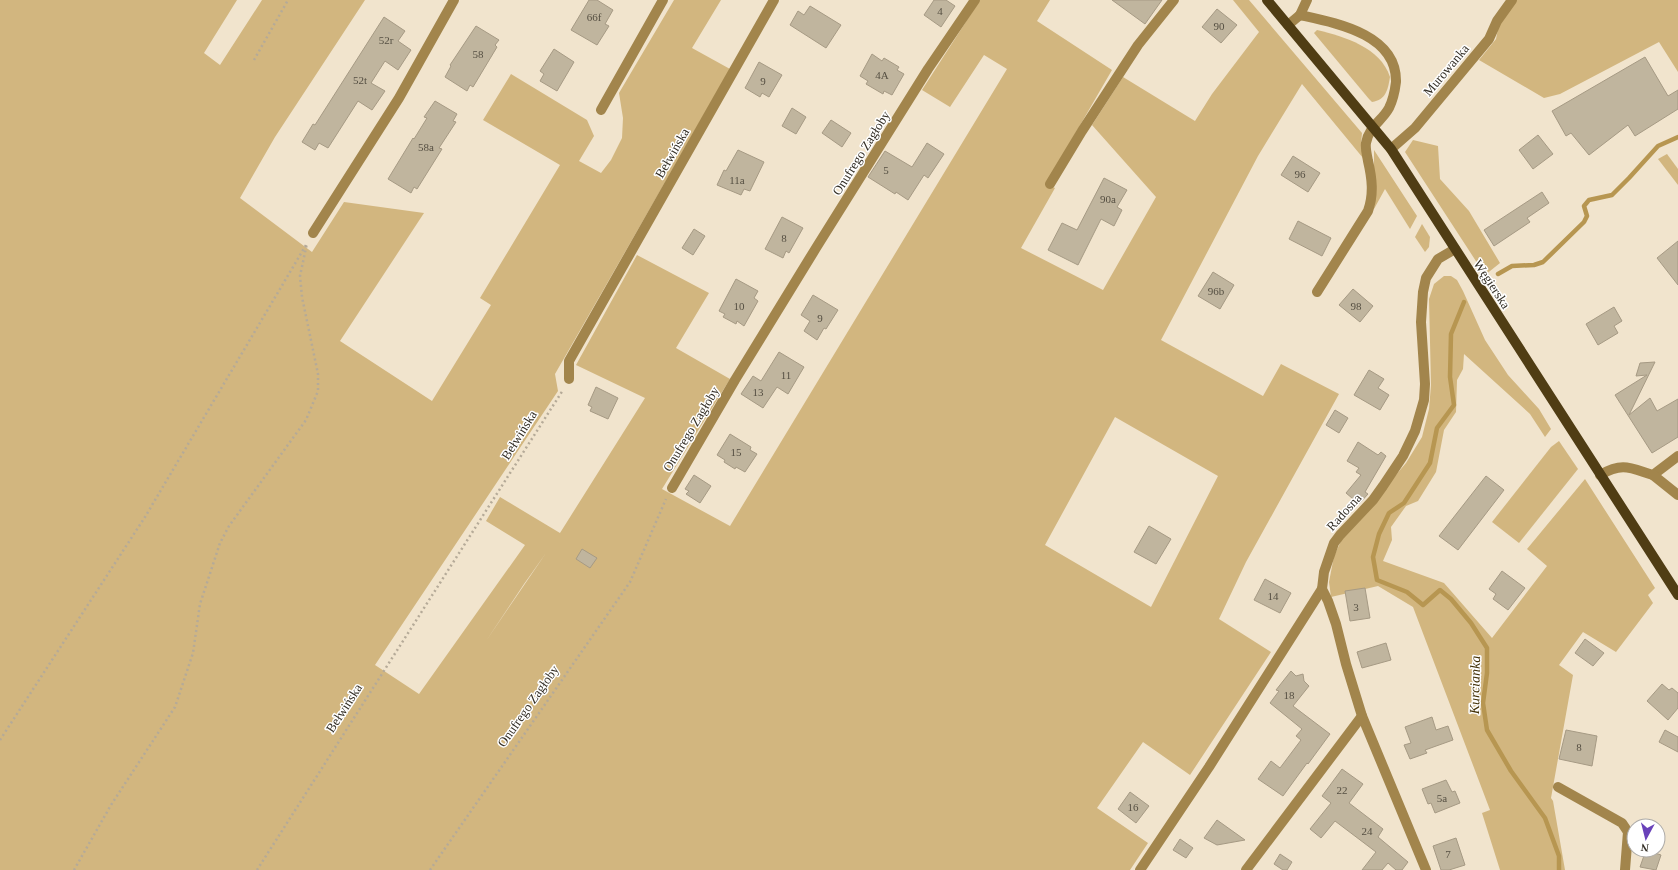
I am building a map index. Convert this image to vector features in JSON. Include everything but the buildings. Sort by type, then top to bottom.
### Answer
[{"type":"main road","name":"Węgierska","points":[[1267,0],[1391,149],[1678,595]]},
{"type":"street","points":[[313,233],[399,98],[454,0]]},
{"type":"street","points":[[602,110],[663,0]]},
{"type":"street","name":"Bełwińska","points":[[570,379],[569,361],[774,0]]},
{"type":"street","name":"Onufrego Zagłoby","points":[[672,488],[739,373],[928,69],[975,0]]},
{"type":"street","points":[[1050,184],[1082,131],[1138,45],[1174,0]]},
{"type":"street","points":[[1288,25],[1300,15],[1306,0]]},
{"type":"street","name":"Murowanka","points":[[1391,149],[1415,128],[1489,39],[1497,21],[1512,0]]},
{"type":"street","points":[[1300,15],[1336,24],[1366,35],[1387,52],[1396,72],[1395,91],[1389,108],[1373,126],[1368,136],[1366,145],[1372,187],[1372,200],[1368,211],[1317,292]]},
{"type":"street","name":"Radosna","points":[[1322,589],[1326,567],[1334,543],[1340,534],[1373,500],[1402,456],[1415,431],[1424,400],[1425,384],[1421,322],[1423,292],[1426,278],[1438,259],[1455,249]]},
{"type":"street","points":[[1654,475],[1678,456]]},
{"type":"street","points":[[1600,475],[1612,468],[1625,466],[1654,475],[1678,495]]},
{"type":"street","points":[[1322,589],[1336,624],[1346,664],[1362,716],[1426,870]]},
{"type":"street","points":[[1140,870],[1209,767],[1322,589]]},
{"type":"street","points":[[1246,870],[1362,716]]},
{"type":"street","points":[[1558,787],[1622,823],[1628,832],[1625,870]]},
{"type":"path","points":[[254,60],[288,0]]},
{"type":"path","points":[[0,740],[145,517],[313,233]]},
{"type":"path","points":[[74,870],[111,805],[175,707],[193,653],[200,604],[220,542],[229,526],[306,420],[318,391],[318,374],[302,297],[300,276],[308,242]]},
{"type":"path","name":"Bełwińska","points":[[257,870],[570,379]]},
{"type":"path","name":"Onufrego Zagłoby","points":[[430,870],[630,582],[672,488]]},
{"type":"shaded area","points":[[0,0],[237,0],[204,53],[220,65],[262,0],[365,0],[275,137],[240,198],[312,252],[344,202],[424,213],[340,341],[432,401],[491,305],[480,298],[560,165],[483,120],[511,74],[587,120],[594,136],[579,161],[601,173],[611,160],[622,138],[623,118],[619,93],[674,0],[721,0],[692,48],[730,69],[555,374],[558,391],[375,665],[419,694],[525,545],[486,521],[500,497],[560,533],[645,398],[576,365],[637,255],[709,293],[676,348],[730,379],[662,489],[730,526],[1007,69],[984,55],[950,107],[922,90],[980,0],[1050,0],[1037,21],[1112,70],[1046,184],[1055,188],[1021,248],[1103,290],[1156,197],[1092,125],[1123,77],[1195,121],[1212,94],[1259,32],[1233,0],[1249,0],[1362,133],[1361,144],[1363,158],[1302,84],[1258,156],[1161,340],[1263,396],[1281,364],[1339,394],[1246,562],[1219,619],[1271,652],[1190,775],[1143,742],[1097,808],[1148,843],[1130,870],[0,870]],"holes":[[[1115,417],[1218,476],[1151,607],[1045,545]],[[546,553],[486,641],[524,584]]]},
{"type":"shaded area","points":[[1516,0],[1678,0],[1678,72],[1659,42],[1560,94],[1544,98],[1479,60],[1496,39],[1499,24]]},
{"type":"shaded area","points":[[1317,30],[1350,40],[1370,51],[1378,58],[1390,77],[1386,93],[1380,99],[1372,102],[1369,99],[1314,33]]},
{"type":"shaded area","points":[[1413,140],[1438,146],[1440,179],[1469,211],[1500,263],[1485,275],[1405,152]]},
{"type":"shaded area","points":[[1374,150],[1417,216],[1410,229],[1385,189],[1374,209],[1376,188]]},
{"type":"shaded area","points":[[1667,154],[1678,169],[1678,185],[1658,159]]},
{"type":"shaded area","points":[[1422,224],[1430,237],[1429,247],[1425,252],[1415,237]]},
{"type":"shaded area","points":[[1444,276],[1451,276],[1457,280],[1485,340],[1508,375],[1539,409],[1551,429],[1545,437],[1530,414],[1464,354],[1463,369],[1457,380],[1456,412],[1444,430],[1436,472],[1418,501],[1406,506],[1391,527],[1392,540],[1383,561],[1444,583],[1492,638],[1547,566],[1527,549],[1585,479],[1655,588],[1648,595],[1653,603],[1616,652],[1583,632],[1559,665],[1573,675],[1551,798],[1553,801],[1565,870],[1500,870],[1482,813],[1490,810],[1413,607],[1378,586],[1331,597],[1329,582],[1334,556],[1342,539],[1406,463],[1422,437],[1429,409],[1431,385],[1429,299],[1434,284]]},
{"type":"shaded area","points":[[1559,441],[1578,469],[1519,543],[1492,522],[1551,447]]},
{"type":"waterway","name":"Kurcianka","points":[[1498,274],[1512,266],[1534,265],[1543,262],[1584,222],[1587,216],[1584,206],[1589,200],[1612,195],[1658,146],[1678,137]]},
{"type":"waterway","name":"Kurcianka","points":[[1464,302],[1451,334],[1450,377],[1454,405],[1437,428],[1430,463],[1404,503],[1389,513],[1379,534],[1373,557],[1377,580],[1407,592],[1423,605],[1440,590],[1451,599],[1471,623],[1487,648],[1487,673],[1483,703],[1487,730],[1511,771],[1545,818],[1559,856],[1559,870]]}]
